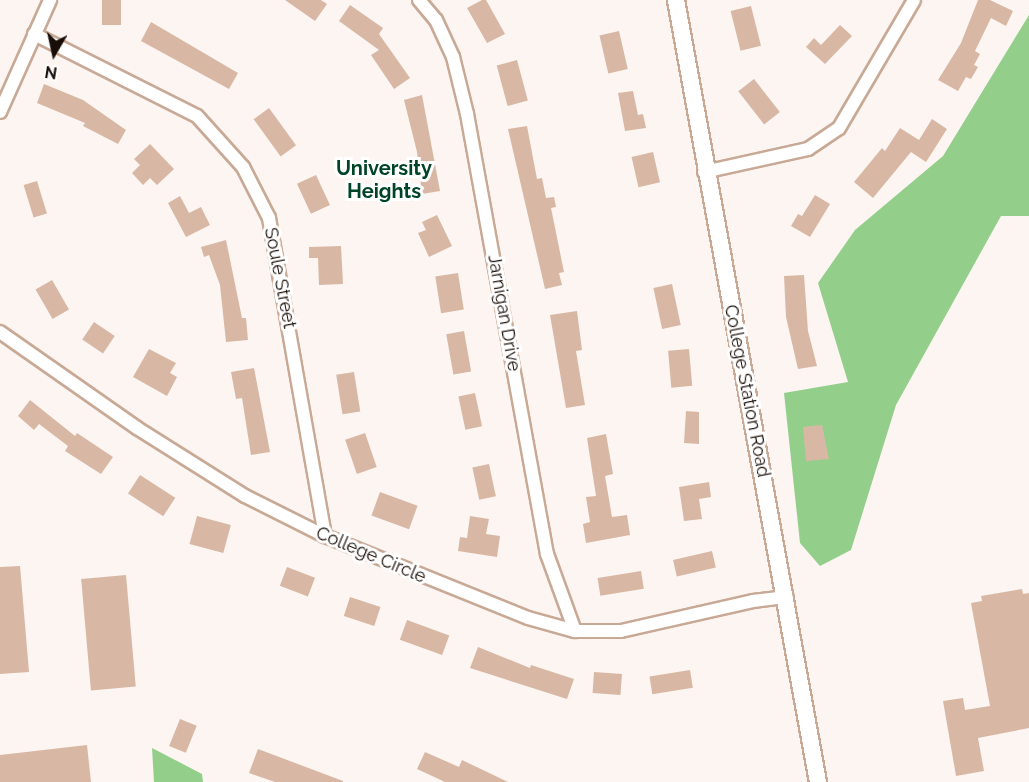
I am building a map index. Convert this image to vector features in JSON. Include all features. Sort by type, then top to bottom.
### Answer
[{"type":"main road","name":"College Station Road","points":[[676,0],[705,172],[787,597],[818,782]]},
{"type":"street","points":[[0,112],[50,0]]},
{"type":"street","name":"Jarnigan Drive","points":[[419,0],[436,20],[453,57],[467,114],[547,554],[575,631]]},
{"type":"street","points":[[705,172],[808,149],[839,128],[914,0]]},
{"type":"street","name":"Soule Street","points":[[34,34],[197,117],[243,167],[269,218],[325,536]]},
{"type":"street","name":"College Circle","points":[[0,332],[146,435],[244,496],[325,536],[483,602],[575,631],[621,632],[753,601],[787,597]]},
{"type":"green space","points":[[1029,15],[1029,216],[1001,216],[896,405],[851,550],[820,566],[800,543],[784,393],[848,382],[818,283],[855,230],[943,156]]},
{"type":"green space","points":[[152,748],[202,774],[203,782],[154,782]]},
{"type":"building","points":[[102,0],[121,0],[121,25],[102,25]]},
{"type":"building","points":[[285,0],[321,0],[327,4],[315,21]]},
{"type":"building","points":[[486,0],[505,34],[487,43],[467,8]]},
{"type":"building","points":[[978,0],[990,0],[1013,11],[1006,26],[991,18],[975,51],[980,54],[974,65],[978,67],[971,79],[966,77],[958,91],[938,80],[961,43]]},
{"type":"building","points":[[350,5],[383,28],[379,34],[410,78],[394,89],[371,55],[379,50],[339,21]]},
{"type":"building","points":[[751,6],[761,46],[741,51],[731,11]]},
{"type":"building","points":[[151,22],[238,73],[229,89],[141,41]]},
{"type":"building","points":[[840,25],[852,36],[825,64],[806,47],[814,38],[821,45]]},
{"type":"building","points":[[619,31],[628,69],[608,73],[600,35]]},
{"type":"building","points":[[517,60],[528,101],[508,106],[497,65]]},
{"type":"building","points":[[754,79],[780,112],[764,124],[738,91]]},
{"type":"building","points":[[44,84],[83,100],[126,130],[118,144],[83,126],[85,123],[37,103]]},
{"type":"building","points":[[633,91],[638,115],[643,114],[646,128],[625,131],[618,93]]},
{"type":"building","points":[[422,95],[440,191],[422,194],[417,152],[404,100]]},
{"type":"building","points":[[269,108],[296,145],[281,156],[254,119]]},
{"type":"building","points":[[932,119],[947,129],[926,162],[911,152],[873,198],[854,182],[882,148],[885,151],[900,128],[919,140]]},
{"type":"building","points":[[527,126],[537,179],[542,178],[546,198],[554,197],[556,207],[551,208],[564,272],[559,273],[562,285],[545,289],[508,129]]},
{"type":"building","points":[[150,144],[174,169],[157,185],[150,178],[143,185],[132,173],[140,165],[134,159]]},
{"type":"building","points":[[653,152],[660,182],[639,187],[632,157]]},
{"type":"building","points":[[316,175],[330,205],[311,214],[297,184]]},
{"type":"building","points":[[37,181],[47,214],[34,218],[24,185]]},
{"type":"building","points":[[815,195],[830,204],[810,237],[791,226],[798,214],[802,216]]},
{"type":"building","points":[[180,196],[189,213],[201,207],[210,225],[186,237],[168,203]]},
{"type":"building","points":[[437,215],[452,246],[429,257],[418,233],[426,230],[422,222]]},
{"type":"building","points":[[226,240],[242,318],[246,318],[248,340],[226,342],[220,285],[209,255],[204,257],[201,247]]},
{"type":"building","points":[[341,246],[343,284],[319,285],[318,258],[309,258],[309,247]]},
{"type":"building","points":[[458,273],[464,310],[441,313],[435,277]]},
{"type":"building","points":[[804,275],[808,331],[817,366],[798,369],[786,317],[784,276]]},
{"type":"building","points":[[52,280],[69,309],[53,319],[36,290]]},
{"type":"building","points":[[672,284],[681,325],[662,329],[653,288]]},
{"type":"building","points":[[577,311],[582,350],[576,351],[585,405],[566,408],[550,315]]},
{"type":"building","points":[[94,322],[115,336],[103,353],[82,339]]},
{"type":"building","points":[[464,331],[471,371],[453,375],[446,334]]},
{"type":"building","points":[[149,349],[176,363],[170,373],[177,377],[167,396],[133,377]]},
{"type":"building","points":[[689,349],[692,386],[671,388],[668,351]]},
{"type":"building","points":[[254,368],[270,452],[251,455],[242,398],[236,399],[231,372]]},
{"type":"building","points":[[354,372],[360,412],[342,414],[336,375]]},
{"type":"building","points":[[475,393],[482,426],[465,430],[458,397]]},
{"type":"building","points":[[30,400],[75,436],[77,433],[113,457],[101,474],[65,451],[68,446],[39,424],[34,430],[18,416]]},
{"type":"building","points":[[686,411],[699,412],[699,444],[684,443]]},
{"type":"building","points":[[822,425],[829,459],[806,461],[803,427]]},
{"type":"building","points":[[365,433],[377,467],[357,474],[345,440]]},
{"type":"building","points":[[606,434],[613,474],[605,476],[612,517],[627,515],[630,535],[586,543],[583,524],[590,522],[586,497],[596,496],[587,438]]},
{"type":"building","points":[[489,464],[496,496],[479,500],[472,468]]},
{"type":"building","points":[[140,475],[175,498],[163,516],[128,493]]},
{"type":"building","points":[[709,482],[711,497],[699,499],[702,519],[684,521],[679,487]]},
{"type":"building","points":[[380,492],[418,506],[409,529],[371,515]]},
{"type":"building","points":[[197,516],[231,525],[223,553],[189,544]]},
{"type":"building","points":[[470,516],[489,519],[486,534],[500,536],[497,557],[458,551],[460,537],[467,538]]},
{"type":"building","points":[[712,551],[716,568],[677,577],[673,560]]},
{"type":"building","points":[[20,566],[29,672],[0,674],[0,567]]},
{"type":"building","points":[[287,567],[315,578],[308,596],[280,586]]},
{"type":"building","points":[[641,571],[644,589],[600,596],[598,578]]},
{"type":"building","points":[[126,575],[136,687],[91,690],[81,579]]},
{"type":"building","points":[[1022,589],[1023,594],[1029,593],[1029,728],[978,738],[984,771],[956,776],[943,701],[963,698],[965,710],[990,706],[971,603],[982,601],[981,596]]},
{"type":"building","points":[[350,597],[380,607],[374,626],[344,616]]},
{"type":"building","points":[[407,620],[449,635],[442,655],[400,640]]},
{"type":"building","points":[[478,647],[530,668],[531,665],[574,679],[567,699],[470,668]]},
{"type":"building","points":[[690,670],[693,688],[652,694],[650,676]]},
{"type":"building","points":[[594,672],[622,674],[620,695],[593,693]]},
{"type":"building","points":[[180,719],[197,726],[186,753],[169,746]]},
{"type":"building","points":[[87,745],[91,782],[0,782],[0,755]]},
{"type":"building","points":[[258,749],[343,782],[275,782],[249,773]]},
{"type":"building","points":[[425,752],[459,767],[462,760],[508,782],[445,782],[417,769]]},
{"type":"district","name":"University Heights","points":[[384,180]]}]
